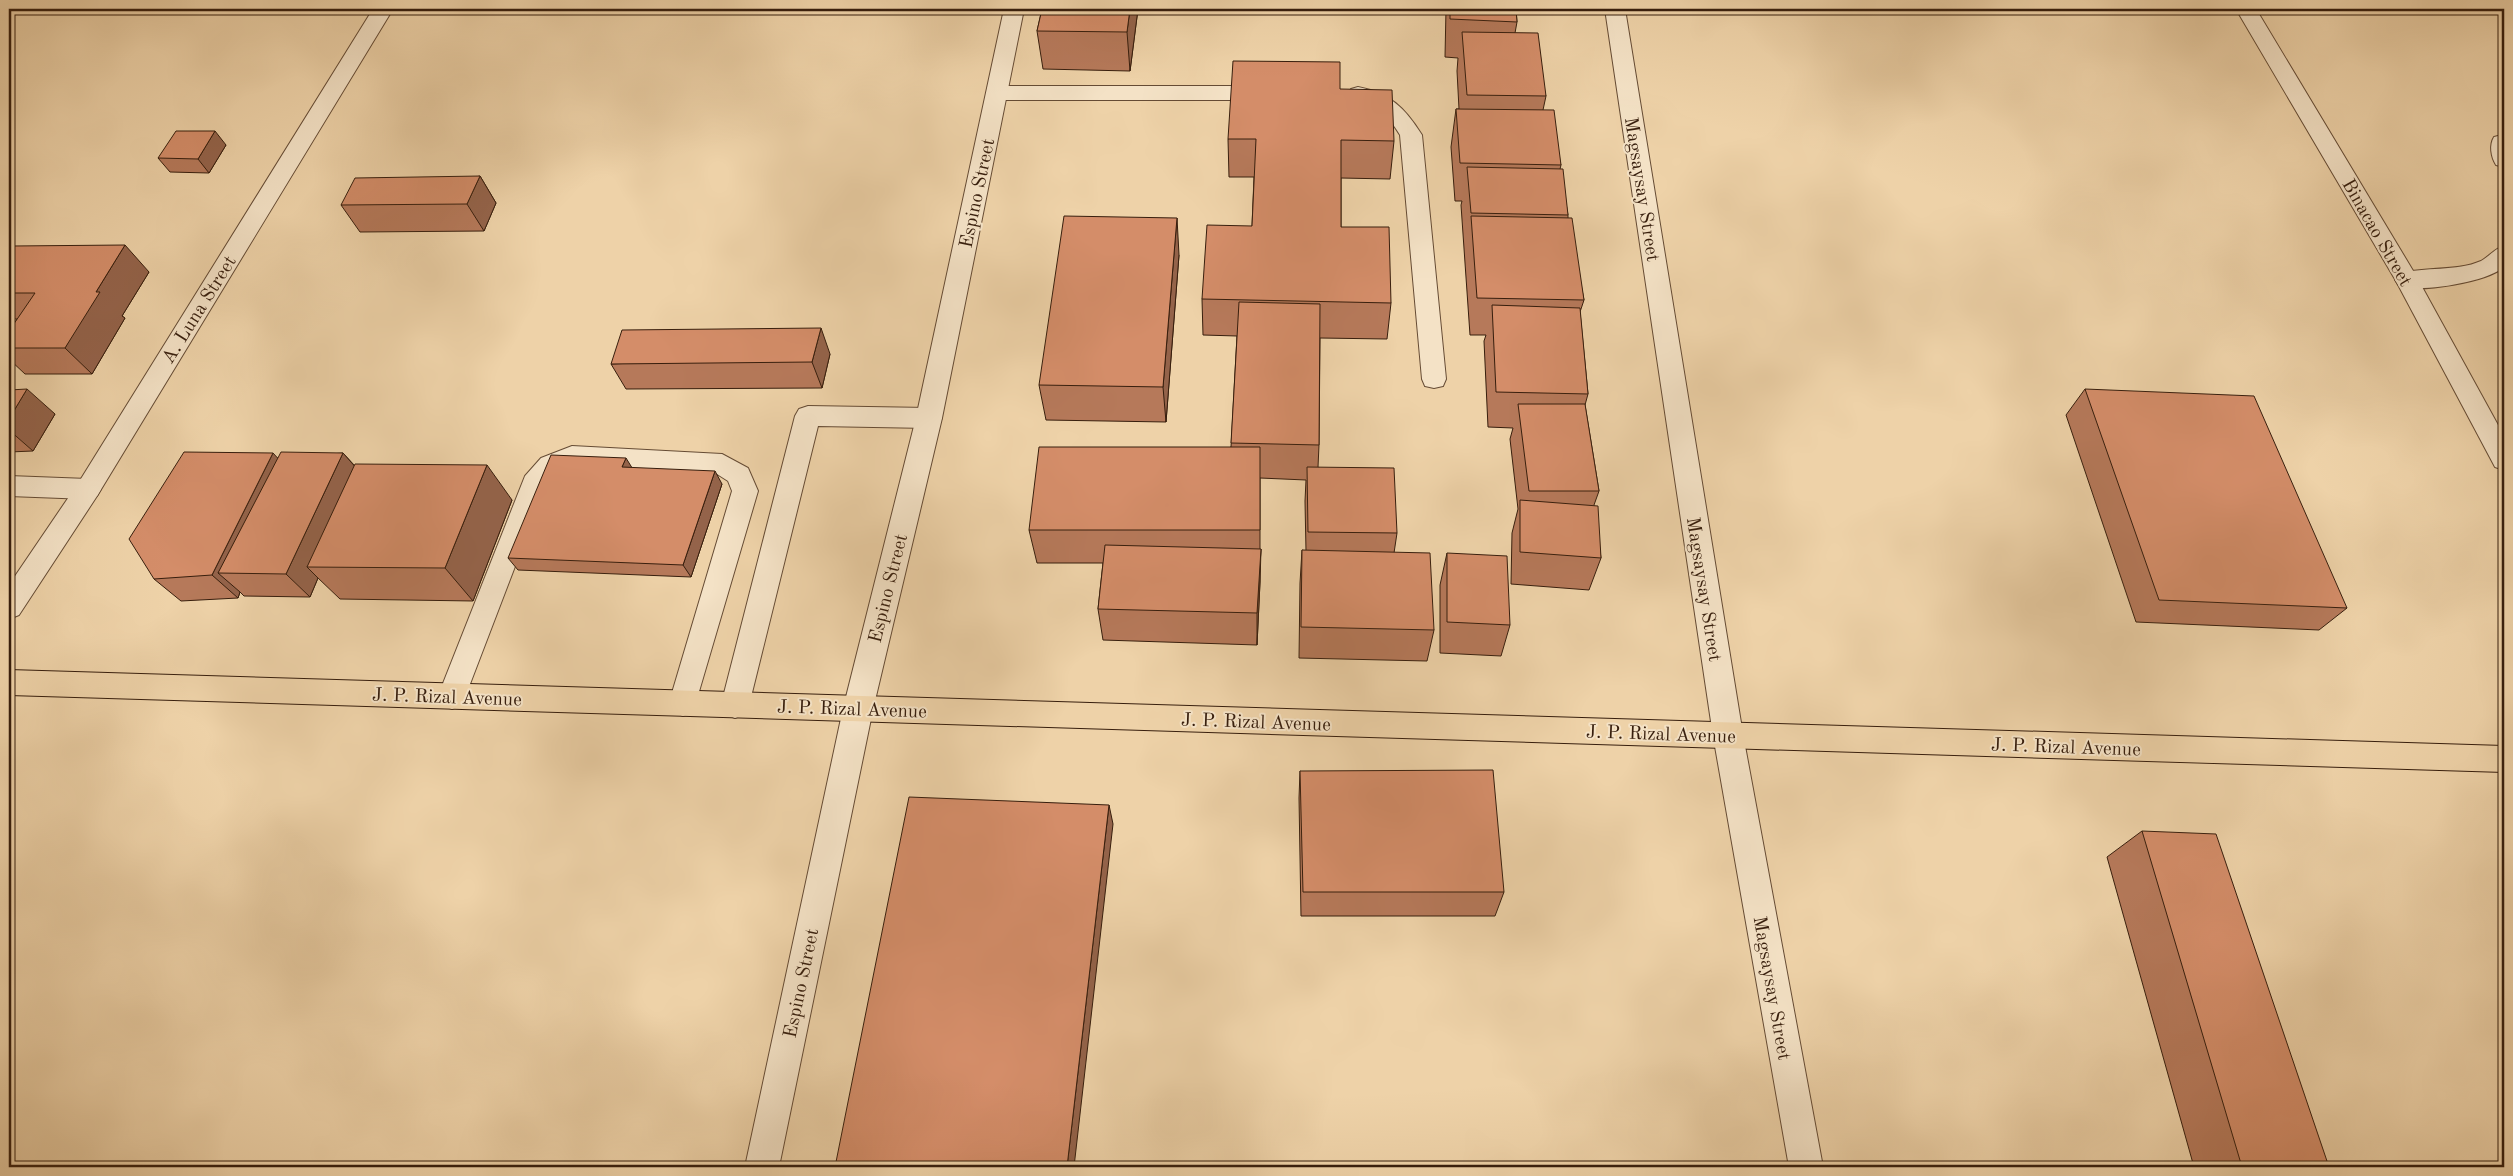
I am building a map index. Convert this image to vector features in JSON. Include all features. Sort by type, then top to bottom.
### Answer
[{"type":"main road","name":"J. P. Rizal Avenue","points":[[9,682],[2504,759]]},
{"type":"street","name":"A. Luna Street","points":[[9,607],[88,489],[383,9]]},
{"type":"street","name":"Espino Street","points":[[762,1167],[858,709],[929,418],[1014,9]]},
{"type":"street","name":"Magsaysay Street","points":[[1615,9],[1728,736],[1806,1167]]},
{"type":"street","name":"Binacao Street","points":[[2246,9],[2407,280],[2504,460]]},
{"type":"street","points":[[1338,92],[1371,96],[1390,106],[1411,135],[1434,379]]},
{"type":"street","points":[[997,93],[1288,93]]},
{"type":"street","points":[[2407,280],[2456,275],[2489,267],[2504,254]]},
{"type":"street","points":[[736,705],[808,416],[929,418]]},
{"type":"street","points":[[452,696],[534,483],[550,465],[572,456],[722,464],[739,475],[745,491],[683,703]]},
{"type":"street","points":[[9,486],[88,489]]},
{"type":"building","points":[[1042,9],[1130,9],[1127,32],[1037,31]]},
{"type":"building","points":[[1450,9],[1516,9],[1517,22],[1450,19]]},
{"type":"building","points":[[1462,32],[1538,33],[1546,96],[1467,95]]},
{"type":"building","points":[[1233,61],[1340,62],[1340,89],[1392,90],[1394,141],[1341,140],[1341,227],[1389,227],[1391,303],[1202,299],[1207,225],[1252,226],[1256,139],[1228,139]]},
{"type":"building","points":[[1456,109],[1554,110],[1561,165],[1460,163]]},
{"type":"building","points":[[176,131],[215,131],[198,159],[158,158]]},
{"type":"building","points":[[1467,167],[1563,169],[1568,215],[1471,213]]},
{"type":"building","points":[[480,176],[467,204],[341,205],[355,178]]},
{"type":"building","points":[[1064,216],[1177,218],[1163,387],[1039,385]]},
{"type":"building","points":[[1471,216],[1572,218],[1584,300],[1477,298]]},
{"type":"building","points":[[125,245],[96,292],[100,292],[65,348],[9,348],[9,331],[35,293],[9,293],[9,251],[12,246]]},
{"type":"building","points":[[1239,302],[1320,304],[1319,445],[1231,443]]},
{"type":"building","points":[[1492,305],[1580,308],[1588,394],[1496,392]]},
{"type":"building","points":[[821,328],[812,362],[611,364],[622,330]]},
{"type":"building","points":[[27,389],[9,419],[9,390]]},
{"type":"building","points":[[2085,389],[2254,396],[2347,608],[2159,600]]},
{"type":"building","points":[[1518,404],[1585,404],[1599,491],[1529,491]]},
{"type":"building","points":[[1039,447],[1260,447],[1260,530],[1029,530]]},
{"type":"building","points":[[184,452],[273,453],[212,575],[154,579],[129,539]]},
{"type":"building","points":[[281,452],[343,453],[286,574],[218,573]]},
{"type":"building","points":[[551,455],[626,458],[622,467],[715,471],[683,565],[508,558]]},
{"type":"building","points":[[355,464],[487,465],[445,568],[307,567]]},
{"type":"building","points":[[1307,467],[1394,468],[1397,533],[1308,532]]},
{"type":"building","points":[[1520,500],[1598,506],[1601,558],[1520,552]]},
{"type":"building","points":[[1105,545],[1261,549],[1257,613],[1098,609]]},
{"type":"building","points":[[1302,550],[1430,553],[1434,630],[1301,627]]},
{"type":"building","points":[[1447,553],[1507,556],[1510,625],[1447,622]]},
{"type":"building","points":[[1493,770],[1504,892],[1303,892],[1300,771]]},
{"type":"building","points":[[909,797],[1109,805],[1067,1167],[835,1167]]},
{"type":"building","points":[[2142,831],[2216,834],[2329,1167],[2242,1167]]}]
